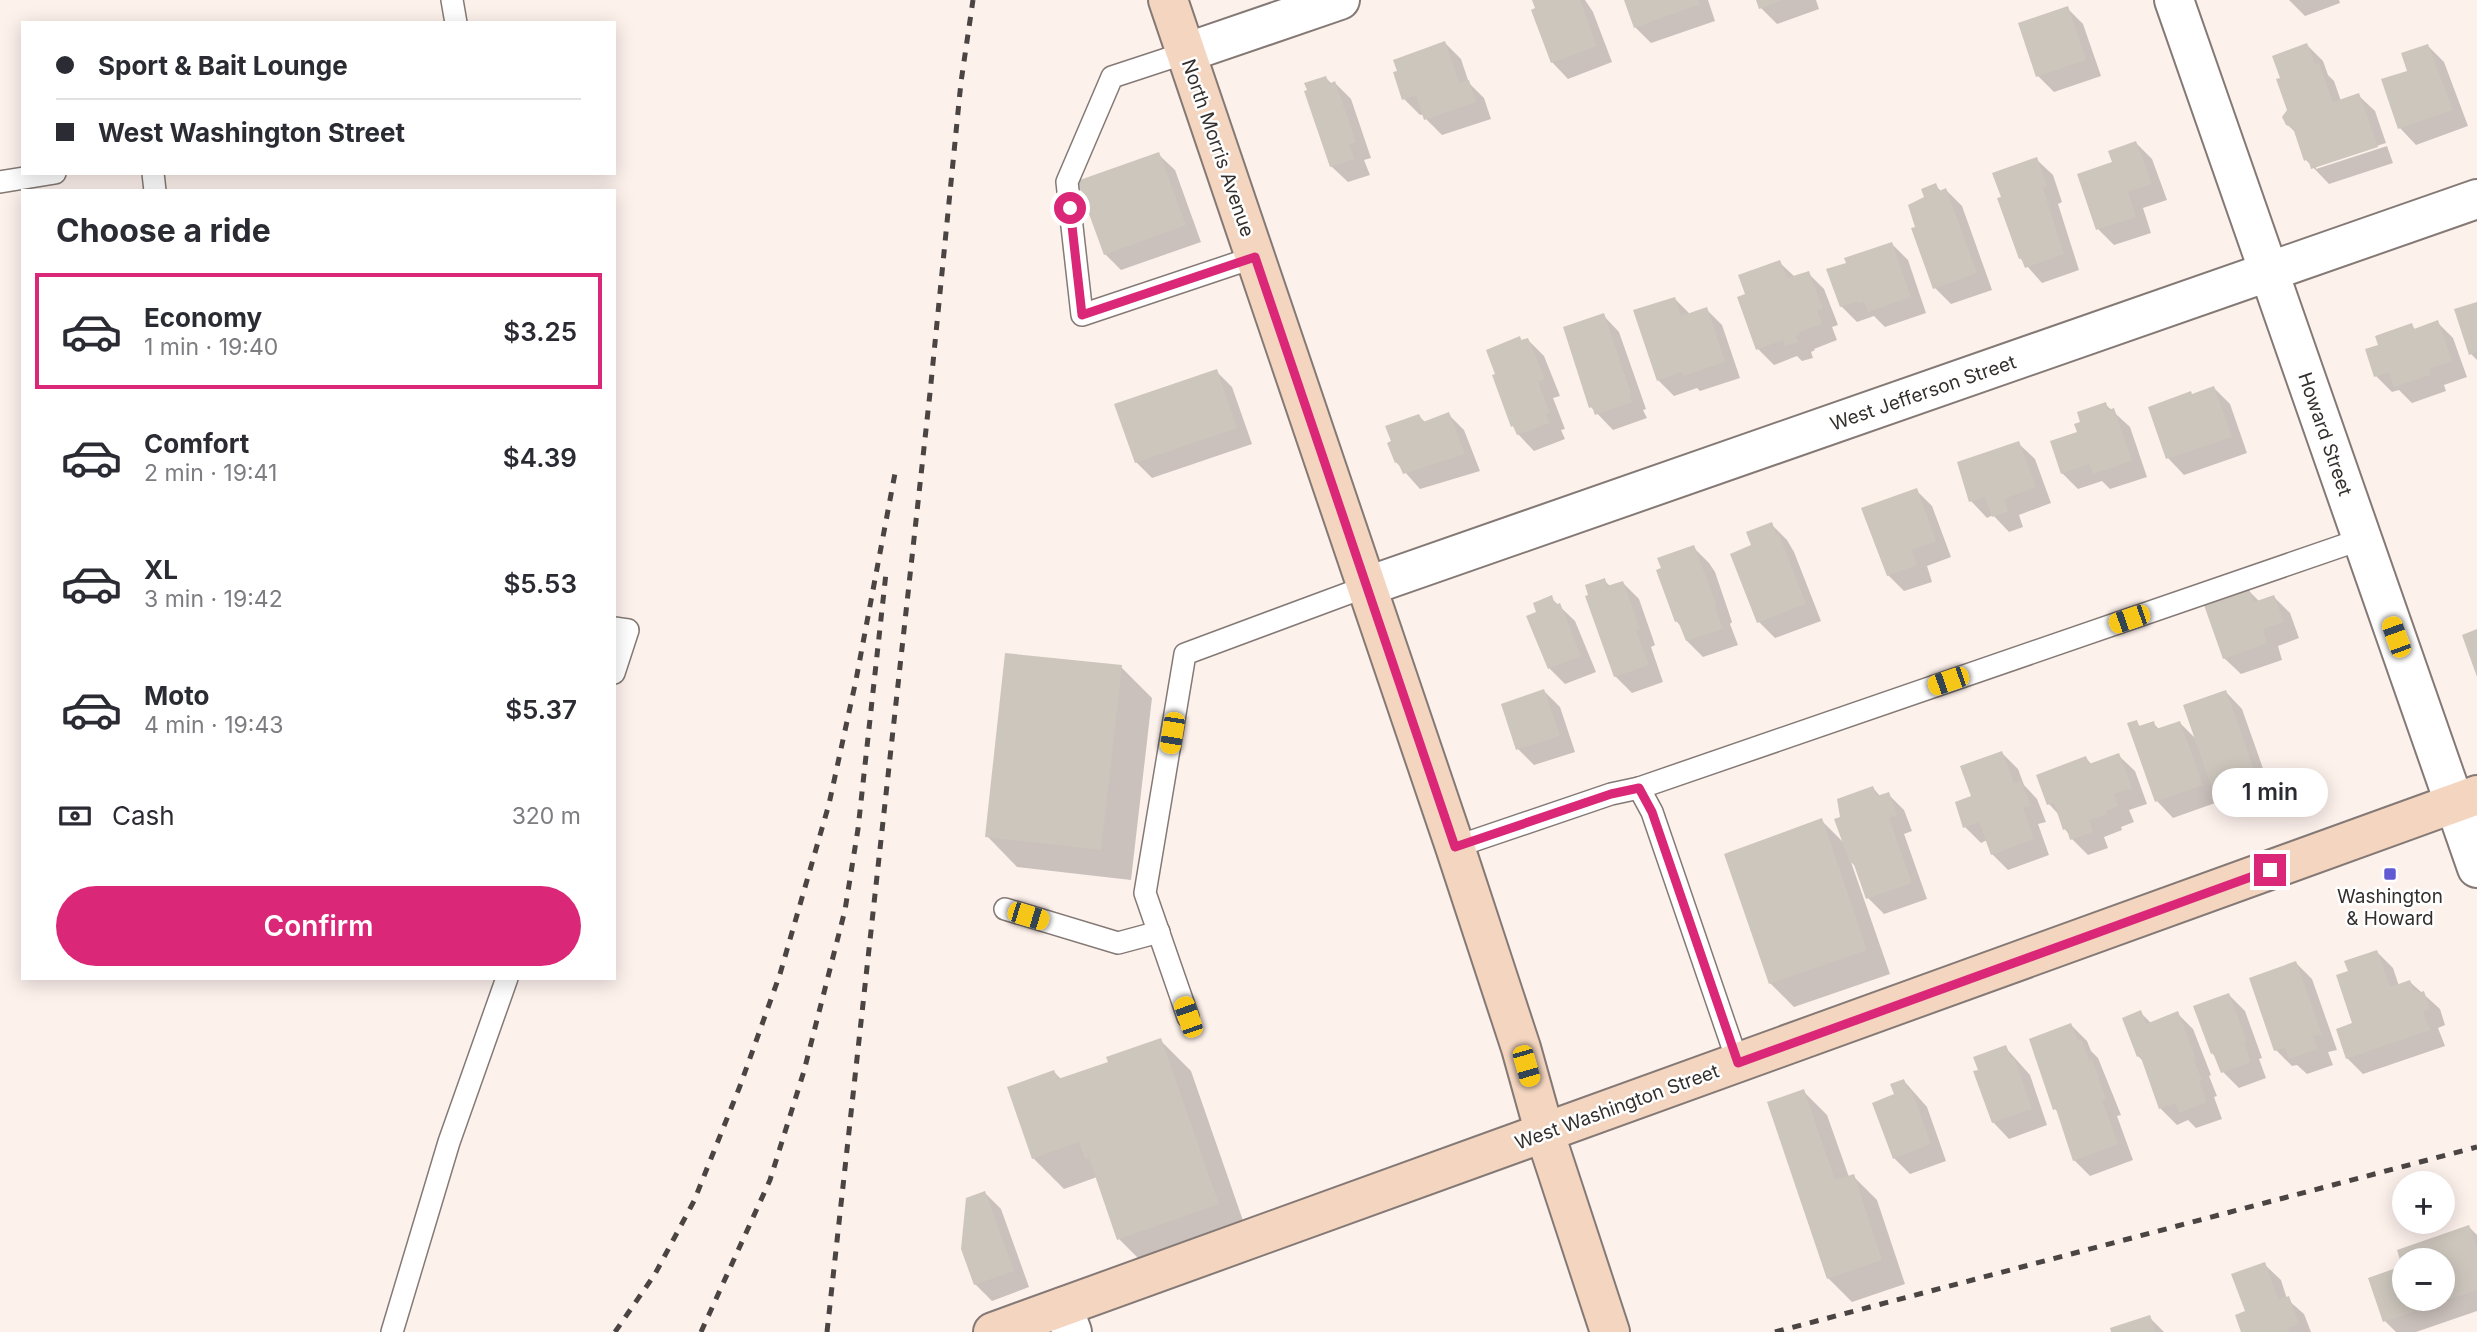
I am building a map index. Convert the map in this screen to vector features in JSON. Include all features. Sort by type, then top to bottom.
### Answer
[{"type":"main road","name":"North Morris Avenue","points":[[1168,0],[1455,847],[1610,1332]]},
{"type":"main road","name":"West Washington Street","points":[[993,1332],[1067,1320],[1545,1133],[2466,799]]},
{"type":"street","points":[[1185,53],[1340,0]]},
{"type":"street","name":"Howard Street","points":[[2174,0],[2362,539],[2466,799],[2477,868]]},
{"type":"street","name":"West Jefferson Street","points":[[1368,586],[2477,199]]},
{"type":"lane","points":[[452,0],[456,21]]},
{"type":"lane","points":[[1185,53],[1112,77],[1067,181],[1082,315],[1255,257]]},
{"type":"lane","points":[[0,182],[43,175]]},
{"type":"lane","points":[[1455,847],[1611,794],[1639,788],[2362,539]]},
{"type":"lane","points":[[1188,1017],[1145,892],[1185,654],[1368,586]]},
{"type":"lane","points":[[616,628],[628,630],[616,667]]},
{"type":"lane","points":[[1639,788],[1652,812],[1738,1063]]},
{"type":"lane","points":[[1005,909],[1118,943],[1159,932]]},
{"type":"lane","points":[[392,1332],[449,1142],[506,980]]},
{"type":"building","points":[[1532,0],[1580,0],[1597,46],[1551,63],[1531,10],[1535,8]]},
{"type":"building","points":[[1624,0],[1698,0],[1700,4],[1634,28]]},
{"type":"building","points":[[1756,0],[1783,0],[1759,9]]},
{"type":"building","points":[[2068,6],[2086,60],[2036,77],[2018,23]]},
{"type":"building","points":[[1445,41],[1459,83],[1469,80],[1476,102],[1424,120],[1416,95],[1402,100],[1393,72],[1397,71],[1393,60]]},
{"type":"building","points":[[2307,43],[2315,64],[2319,63],[2333,102],[2359,93],[2378,147],[2311,169],[2308,159],[2304,161],[2293,128],[2286,125],[2282,117],[2287,110],[2276,79],[2280,78],[2272,56]]},
{"type":"building","points":[[2428,44],[2453,110],[2398,129],[2381,79],[2407,71],[2401,53]]},
{"type":"building","points":[[1326,76],[1329,84],[1335,81],[1356,142],[1349,144],[1355,159],[1330,167],[1304,91],[1307,90],[1304,83]]},
{"type":"building","points":[[2136,141],[2152,184],[2128,192],[2136,217],[2096,230],[2077,174],[2112,162],[2108,151]]},
{"type":"building","points":[[1159,152],[1186,225],[1104,255],[1077,181]]},
{"type":"building","points":[[2037,157],[2047,186],[2043,188],[2064,254],[2025,268],[2021,258],[2019,259],[1997,198],[2001,197],[1992,173]]},
{"type":"building","points":[[1936,183],[1939,191],[1946,188],[1977,273],[1933,289],[1911,228],[1915,227],[1908,205],[1924,197],[1921,189]]},
{"type":"building","points":[[1892,242],[1911,297],[1868,312],[1864,302],[1858,301],[1840,307],[1826,269],[1846,263],[1844,258]]},
{"type":"building","points":[[1780,260],[1787,278],[1809,271],[1823,309],[1817,310],[1822,324],[1799,332],[1796,336],[1798,342],[1785,346],[1783,340],[1756,350],[1737,297],[1745,294],[1738,275]]},
{"type":"building","points":[[1675,297],[1681,316],[1707,307],[1725,362],[1683,376],[1681,372],[1657,381],[1633,310]]},
{"type":"building","points":[[2477,302],[2477,352],[2469,355],[2454,309]]},
{"type":"building","points":[[1604,313],[1632,402],[1595,415],[1592,407],[1589,408],[1563,327]]},
{"type":"building","points":[[2438,320],[2452,361],[2429,369],[2431,375],[2394,387],[2389,372],[2374,377],[2365,349],[2378,345],[2375,336],[2412,323],[2414,329]]},
{"type":"building","points":[[1520,336],[1521,340],[1528,338],[1545,379],[1538,382],[1550,413],[1546,414],[1550,423],[1517,435],[1513,426],[1511,427],[1492,375],[1495,374],[1486,350]]},
{"type":"building","points":[[1217,369],[1237,428],[1135,463],[1114,404]]},
{"type":"building","points":[[2214,386],[2232,437],[2166,459],[2148,407],[2191,391],[2192,394]]},
{"type":"building","points":[[2106,402],[2108,410],[2114,408],[2132,461],[2093,474],[2089,464],[2061,474],[2050,441],[2077,432],[2074,424],[2080,422],[2077,412]]},
{"type":"building","points":[[1449,412],[1465,454],[1403,474],[1387,443],[1391,441],[1385,426],[1419,414],[1423,422]]},
{"type":"building","points":[[2019,441],[2036,487],[2004,499],[2008,511],[1992,517],[1985,497],[1969,502],[1957,462]]},
{"type":"building","points":[[1917,488],[1936,541],[1912,550],[1917,565],[1887,576],[1861,508]]},
{"type":"building","points":[[1772,522],[1806,604],[1757,623],[1730,554],[1751,545],[1746,532]]},
{"type":"building","points":[[1694,545],[1723,629],[1686,641],[1678,621],[1675,622],[1656,570],[1661,568],[1657,558]]},
{"type":"building","points":[[1605,578],[1607,586],[1623,581],[1640,629],[1636,631],[1649,665],[1614,677],[1585,596],[1588,595],[1585,585]]},
{"type":"building","points":[[2249,589],[2254,602],[2274,595],[2284,622],[2263,629],[2267,643],[2223,659],[2204,605]]},
{"type":"building","points":[[1552,595],[1555,605],[1560,603],[1581,656],[1548,669],[1526,616],[1536,612],[1533,603]]},
{"type":"building","points":[[2477,629],[2477,677],[2462,635]]},
{"type":"building","points":[[1005,653],[1122,665],[1101,850],[985,837]]},
{"type":"building","points":[[1544,689],[1560,736],[1516,750],[1501,704]]},
{"type":"building","points":[[2226,690],[2257,778],[2214,794],[2183,705]]},
{"type":"building","points":[[2137,720],[2139,726],[2154,721],[2156,729],[2180,721],[2203,785],[2155,802],[2127,723]]},
{"type":"building","points":[[2002,751],[2014,783],[2021,781],[2031,806],[2023,808],[2034,839],[1991,855],[1979,822],[1963,828],[1955,802],[1971,796],[1960,766]]},
{"type":"building","points":[[2119,753],[2132,788],[2114,794],[2119,806],[2106,811],[2107,814],[2089,820],[2093,832],[2070,840],[2067,829],[2063,830],[2054,803],[2047,805],[2036,775],[2086,756],[2089,764]]},
{"type":"building","points":[[1873,786],[1877,796],[1889,792],[1897,815],[1889,818],[1912,883],[1866,899],[1834,819],[1840,817],[1837,799]]},
{"type":"building","points":[[1822,818],[1867,950],[1769,984],[1724,854]]},
{"type":"building","points":[[2377,950],[2390,987],[2410,980],[2414,991],[2424,991],[2430,1009],[2423,1012],[2430,1030],[2346,1059],[2336,1029],[2352,1023],[2336,975],[2348,971],[2344,961]]},
{"type":"building","points":[[2296,961],[2322,1034],[2313,1036],[2318,1049],[2289,1059],[2285,1048],[2274,1051],[2249,978]]},
{"type":"building","points":[[2229,993],[2247,1042],[2244,1043],[2251,1062],[2221,1073],[2193,1006]]},
{"type":"building","points":[[2141,1010],[2146,1024],[2178,1011],[2196,1059],[2194,1060],[2202,1080],[2199,1081],[2207,1102],[2179,1113],[2175,1103],[2159,1109],[2140,1055],[2137,1057],[2122,1018]]},
{"type":"building","points":[[2071,1023],[2078,1041],[2082,1040],[2089,1060],[2092,1059],[2106,1099],[2102,1100],[2118,1144],[2073,1161],[2029,1039]]},
{"type":"building","points":[[1161,1038],[1219,1204],[1117,1240],[1089,1158],[1085,1159],[1079,1142],[1032,1159],[1007,1087],[1054,1070],[1058,1079],[1108,1062],[1106,1057]]},
{"type":"building","points":[[2006,1045],[2011,1058],[2014,1057],[2032,1109],[1992,1123],[1973,1071],[1978,1070],[1973,1057]]},
{"type":"building","points":[[1904,1079],[1908,1090],[1911,1089],[1931,1144],[1893,1159],[1872,1103],[1894,1094],[1890,1084]]},
{"type":"building","points":[[1804,1089],[1835,1180],[1854,1174],[1882,1260],[1827,1279],[1767,1102]]},
{"type":"building","points":[[985,1191],[1014,1271],[974,1285],[961,1249],[966,1198]]},
{"type":"building","points":[[2469,1225],[2477,1248],[2477,1290],[2455,1297],[2455,1248],[2403,1248],[2443,1234],[2455,1234],[2455,1230]]},
{"type":"building","points":[[2265,1262],[2278,1300],[2289,1296],[2299,1324],[2288,1328],[2290,1332],[2241,1332],[2235,1315],[2245,1311],[2231,1274]]},
{"type":"building","points":[[2392,1270],[2392,1311],[2415,1311],[2383,1322],[2368,1278]]},
{"type":"building","points":[[2150,1315],[2156,1332],[2111,1332],[2110,1328]]},
{"type":"railway","points":[[827,1332],[930,393],[961,82],[973,0]]},
{"type":"railway","points":[[615,1332],[655,1274],[694,1201],[740,1086],[780,974],[829,804],[856,680],[896,468]]},
{"type":"railway","points":[[701,1332],[770,1180],[804,1071],[845,910],[858,829],[886,573]]},
{"type":"railway","points":[[1775,1332],[2477,1147]]},
{"type":"place","name":"Washington & Howard","points":[[2390,874]]},
{"type":"route","points":[[1070,208],[1082,315],[1255,257],[1455,847],[1611,794],[1639,788],[1652,812],[1738,1063],[2270,870]]}]
